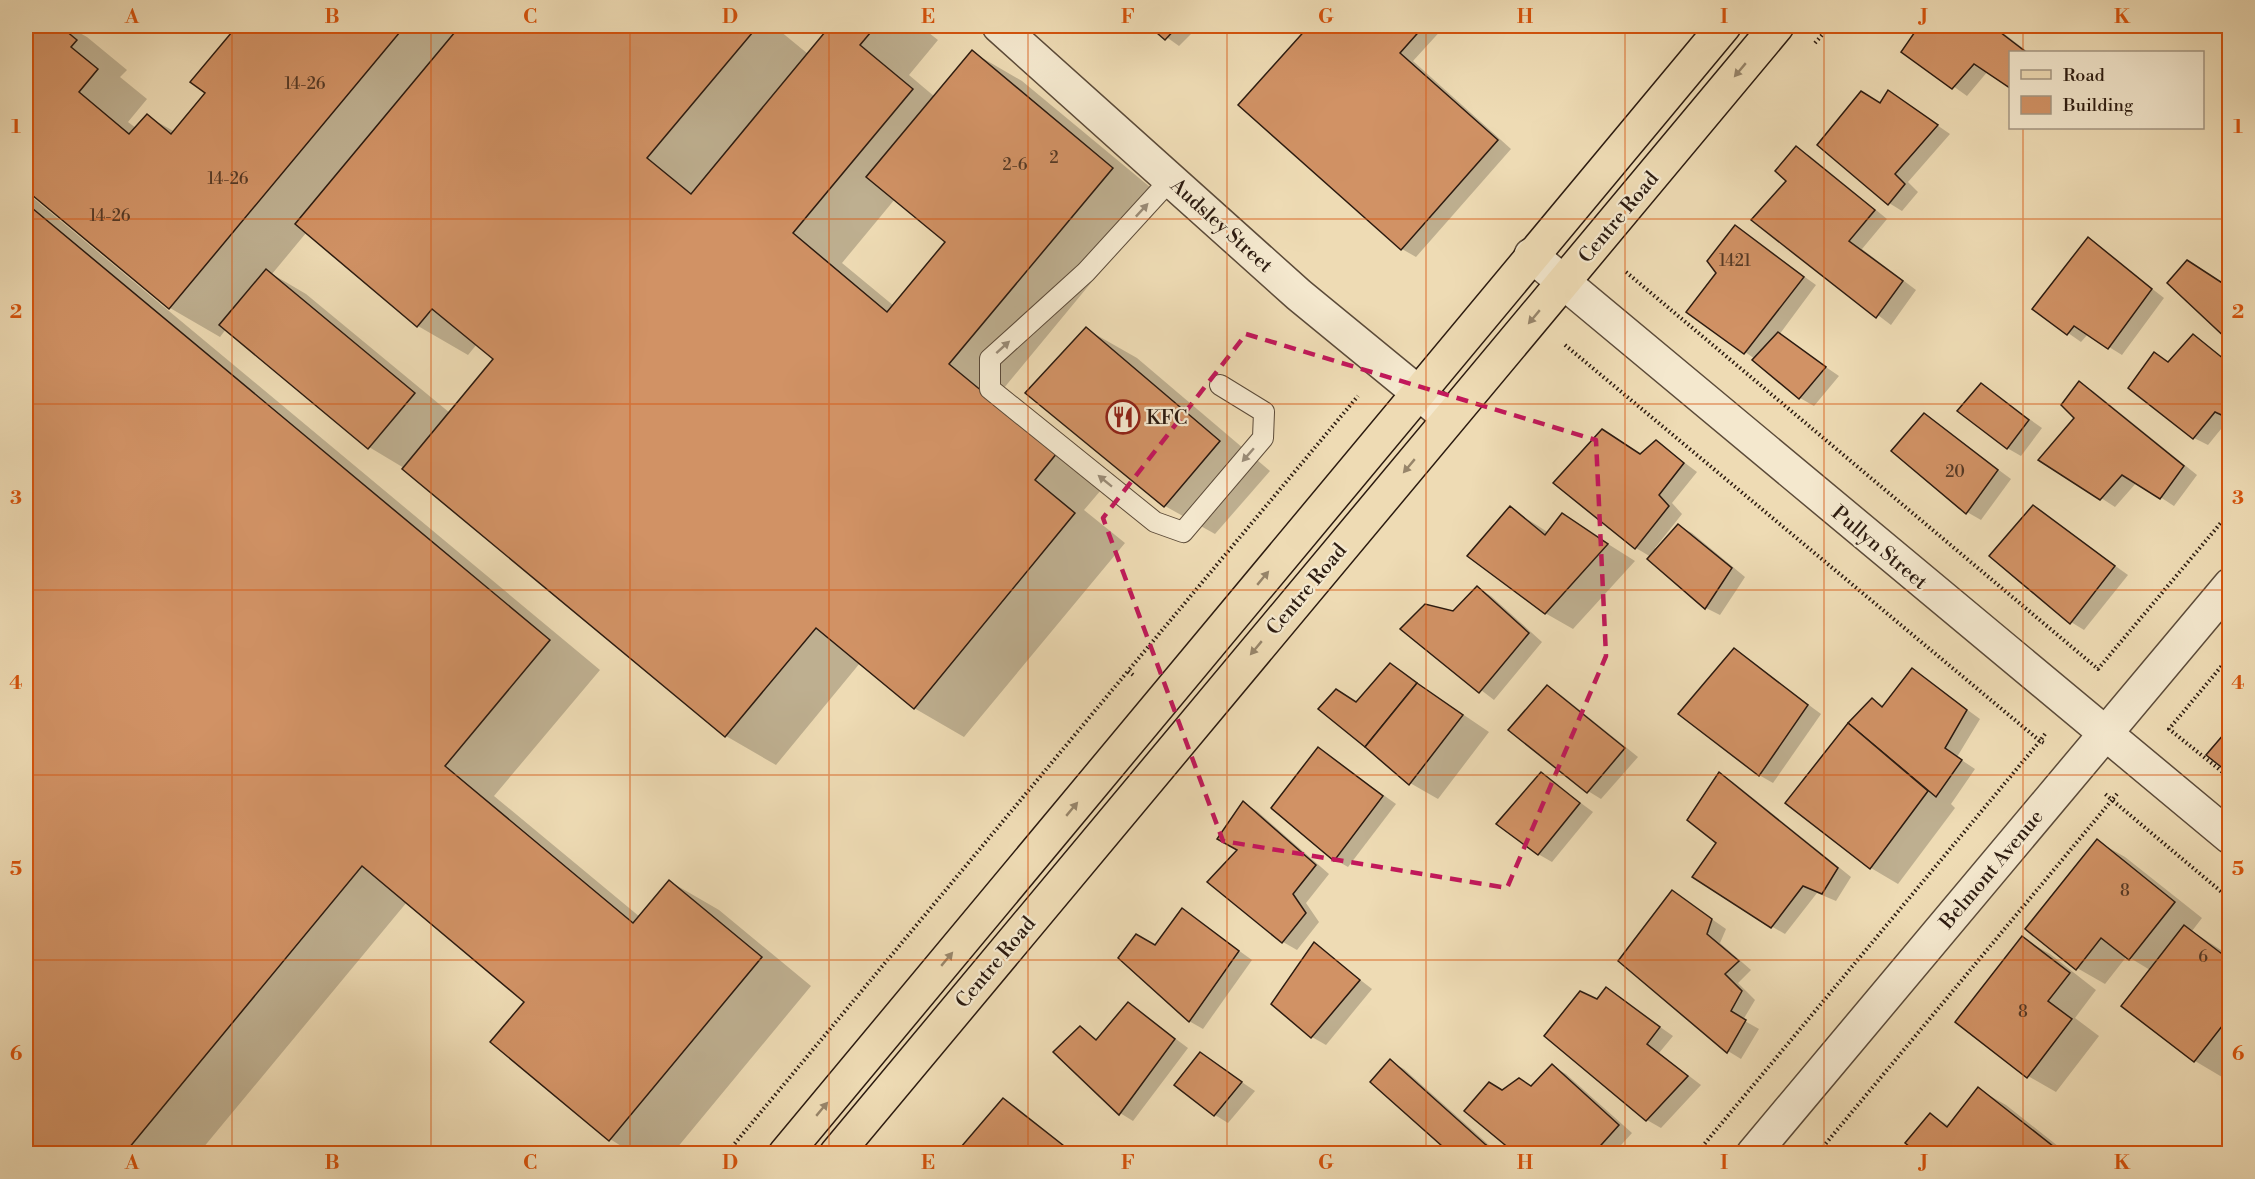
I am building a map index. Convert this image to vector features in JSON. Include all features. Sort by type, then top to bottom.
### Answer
[{"type":"main road","name":"Centre Road","points":[[785,1154],[1415,393],[1724,26]]},
{"type":"main road","name":"Centre Road","points":[[836,1154],[1777,26]]},
{"type":"street","name":"Audsley Street","points":[[999,26],[1299,295],[1415,393],[1449,418]]},
{"type":"street","name":"Pullyn Street","points":[[1531,255],[2229,837]]},
{"type":"street","name":"Belmont Avenue","points":[[1753,1154],[2229,585]]},
{"type":"lane","points":[[1171,179],[1086,272],[990,358],[990,389],[1155,522],[1183,532],[1263,438],[1264,412],[1220,385]]},
{"type":"path","points":[[1626,272],[2098,669],[2229,512]]},
{"type":"path","points":[[1565,345],[2040,741]]},
{"type":"path","points":[[2229,656],[2169,729],[2229,778]]},
{"type":"path","points":[[726,1154],[1128,671]]},
{"type":"path","points":[[2112,800],[2229,898]]},
{"type":"highlighted area","points":[[1246,334],[1596,440],[1606,656],[1507,888],[1223,841],[1103,518]]},
{"type":"building","points":[[26,26],[60,26],[77,40],[71,47],[98,69],[79,92],[129,134],[147,114],[171,134],[205,93],[190,82],[237,26],[405,26],[169,309],[26,190]]},
{"type":"building","points":[[460,26],[758,26],[647,158],[691,194],[830,26],[876,26],[860,45],[913,89],[793,233],[887,312],[945,242],[866,177],[972,50],[1113,168],[949,364],[1057,453],[1035,480],[1075,513],[914,709],[816,628],[725,737],[402,469],[493,359],[432,309],[417,327],[295,224]]},
{"type":"building","points":[[1149,26],[1178,26],[1165,40]]},
{"type":"building","points":[[1309,26],[1424,26],[1400,53],[1498,140],[1401,250],[1238,105]]},
{"type":"building","points":[[1919,26],[1992,26],[2025,51],[2009,51],[2009,87],[1974,64],[1952,89],[1901,52]]},
{"type":"building","points":[[1888,90],[1938,125],[1895,174],[1905,184],[1888,205],[1817,145],[1861,91],[1880,103]]},
{"type":"building","points":[[1796,146],[1875,210],[1849,241],[1903,281],[1876,318],[1751,220],[1786,181],[1775,171]]},
{"type":"building","points":[[26,203],[550,640],[445,766],[633,923],[669,880],[762,957],[609,1141],[490,1042],[524,1002],[362,866],[124,1154],[37,1154],[26,1144]]},
{"type":"building","points":[[1735,225],[1804,277],[1744,354],[1686,312],[1716,273],[1707,261]]},
{"type":"building","points":[[2088,237],[2152,289],[2108,349],[2074,326],[2067,335],[2032,309]]},
{"type":"building","points":[[2187,260],[2230,288],[2230,342],[2167,283]]},
{"type":"building","points":[[266,269],[415,393],[368,449],[219,325]]},
{"type":"building","name":"KFC","points":[[1086,327],[1220,441],[1164,507],[1025,393]]},
{"type":"building","points":[[1778,332],[1826,367],[1799,399],[1752,360]]},
{"type":"building","points":[[2193,334],[2230,364],[2230,419],[2215,412],[2193,439],[2128,388],[2154,352],[2168,362]]},
{"type":"building","points":[[2079,381],[2184,466],[2160,499],[2122,475],[2100,500],[2038,460],[2074,418],[2061,405]]},
{"type":"building","points":[[1981,383],[2029,420],[2007,449],[1957,411]]},
{"type":"building","points":[[1924,413],[1998,470],[1966,514],[1891,451]]},
{"type":"building","points":[[1602,429],[1640,454],[1656,440],[1684,463],[1659,495],[1669,506],[1635,549],[1553,483]]},
{"type":"building","points":[[2033,505],[2115,566],[2070,624],[1989,556]]},
{"type":"building","points":[[1510,506],[1545,535],[1562,513],[1608,544],[1545,614],[1467,556]]},
{"type":"building","points":[[1678,524],[1732,568],[1705,609],[1647,559]]},
{"type":"building","points":[[1477,586],[1529,633],[1479,693],[1400,629],[1425,604],[1453,611]]},
{"type":"building","points":[[1734,648],[1808,705],[1759,776],[1678,714]]},
{"type":"building","points":[[1390,663],[1417,683],[1365,747],[1318,709],[1336,689],[1356,702]]},
{"type":"building","points":[[1912,668],[1967,710],[1945,748],[1962,760],[1936,797],[1848,723],[1872,698],[1882,707]]},
{"type":"building","points":[[1417,683],[1463,715],[1409,785],[1365,747]]},
{"type":"building","points":[[1547,685],[1625,748],[1587,793],[1508,730]]},
{"type":"building","points":[[1848,723],[1928,791],[1870,869],[1785,803]]},
{"type":"building","points":[[2230,727],[2230,774],[2206,755]]},
{"type":"building","points":[[1318,747],[1383,796],[1334,861],[1271,808]]},
{"type":"building","points":[[1541,772],[1580,803],[1538,855],[1496,824]]},
{"type":"building","points":[[1719,772],[1838,868],[1822,894],[1803,886],[1771,928],[1692,877],[1716,843],[1687,820]]},
{"type":"building","points":[[1243,801],[1316,865],[1293,894],[1306,913],[1282,943],[1207,882],[1237,850],[1217,839]]},
{"type":"building","points":[[2097,839],[2175,902],[2129,960],[2101,938],[2076,970],[2025,929]]},
{"type":"building","points":[[1672,890],[1712,919],[1707,934],[1739,961],[1725,974],[1742,991],[1731,1011],[1746,1020],[1727,1053],[1618,961]]},
{"type":"building","points":[[1182,908],[1239,951],[1189,1022],[1118,958],[1136,934],[1155,945]]},
{"type":"building","points":[[2184,925],[2230,960],[2230,1016],[2194,1062],[2121,1006]]},
{"type":"building","points":[[2022,936],[2070,973],[2048,1001],[2072,1019],[2027,1078],[1955,1022]]},
{"type":"building","points":[[1314,942],[1360,980],[1311,1038],[1271,1004]]},
{"type":"building","points":[[1606,987],[1660,1027],[1647,1044],[1688,1076],[1646,1121],[1544,1036],[1580,991],[1597,999]]},
{"type":"building","points":[[1128,1002],[1175,1039],[1119,1115],[1053,1052],[1080,1026],[1096,1040]]},
{"type":"building","points":[[1200,1052],[1242,1082],[1214,1116],[1174,1085]]},
{"type":"building","points":[[1390,1059],[1486,1145],[1480,1154],[1451,1154],[1370,1082]]},
{"type":"building","points":[[1552,1064],[1619,1125],[1593,1154],[1516,1154],[1464,1111],[1489,1082],[1502,1090],[1519,1078],[1531,1086]]},
{"type":"building","points":[[1978,1087],[2063,1154],[1919,1154],[1905,1143],[1930,1113],[1947,1127]]},
{"type":"building","points":[[2230,1088],[2230,1101],[2223,1096]]},
{"type":"building","points":[[1003,1098],[1073,1153],[955,1154]]},
{"type":"building","points":[[1486,1145],[1496,1154],[1480,1154]]},
{"type":"place","name":"KFC","points":[[1123,417]]}]
